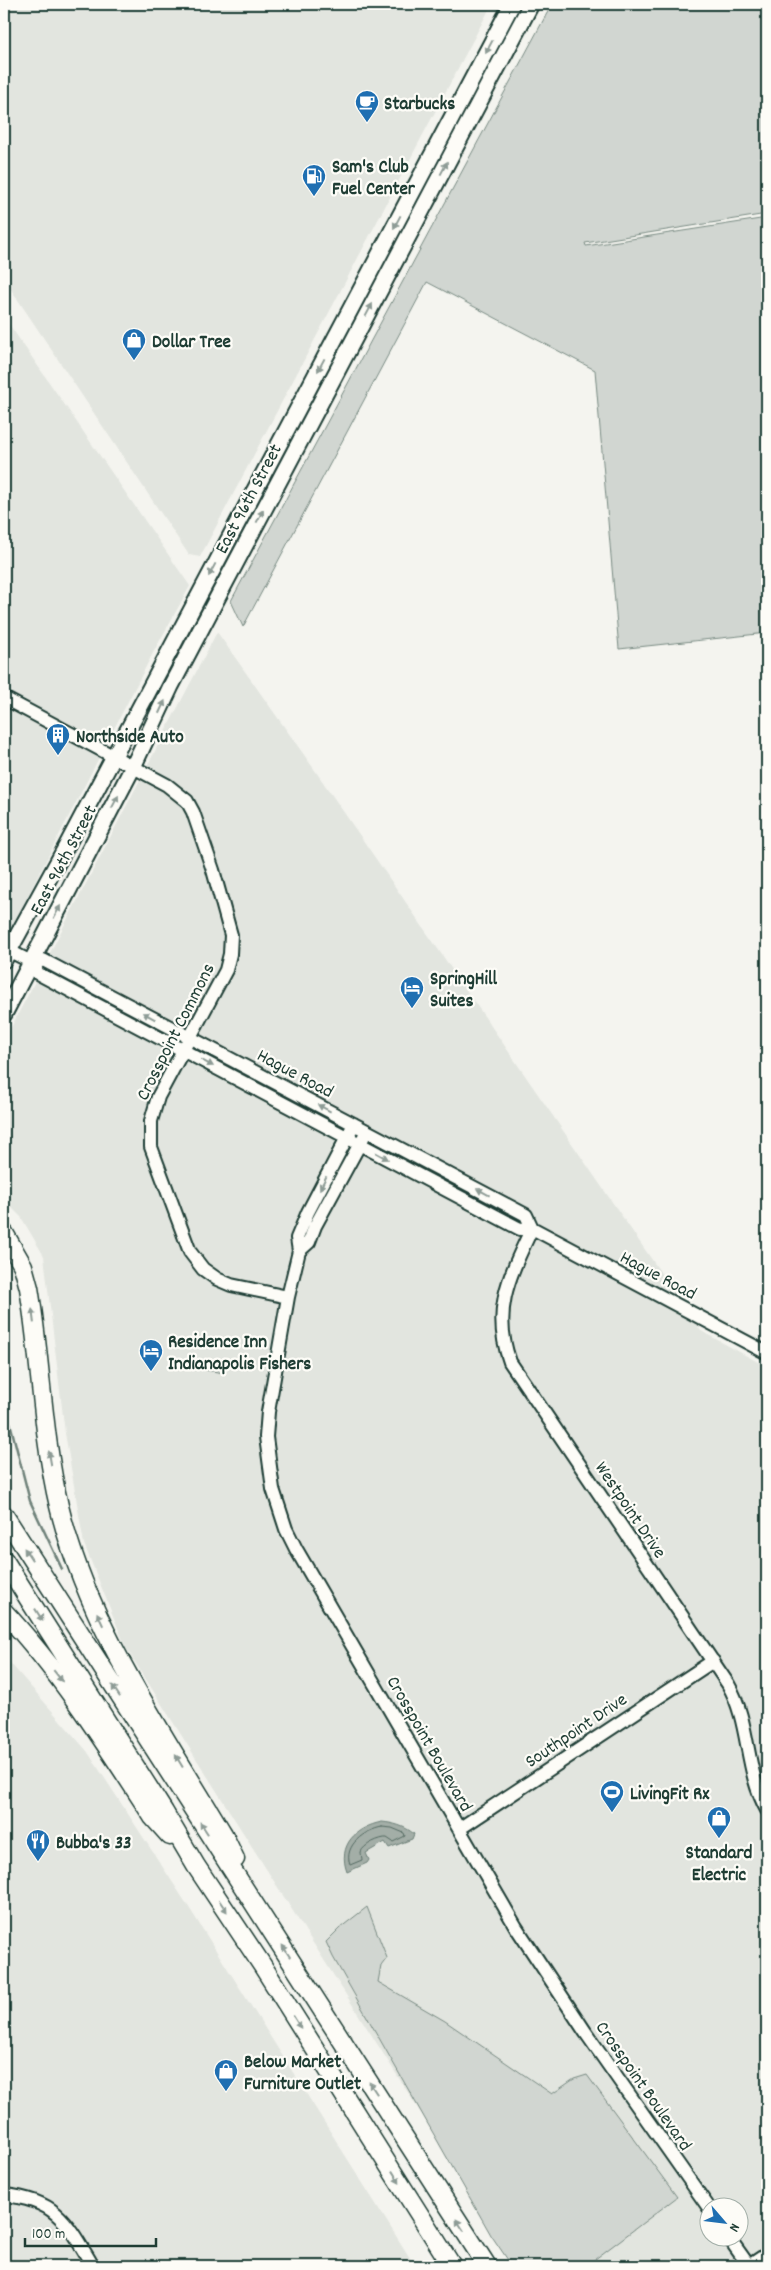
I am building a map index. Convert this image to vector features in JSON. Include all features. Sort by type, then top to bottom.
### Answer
[{"type":"highway","points":[[4,1233],[23,1266],[29,1288],[51,1469],[66,1531],[80,1575],[106,1633],[223,1834],[260,1912]]},
{"type":"highway","points":[[4,1515],[212,1842],[260,1912],[487,2266]]},
{"type":"highway","points":[[4,1560],[164,1812],[196,1866],[262,1965],[452,2266]]},
{"type":"highway","points":[[4,1612],[69,1690],[153,1817],[196,1866]]},
{"type":"main road","name":"East 96th Street","points":[[6,953],[114,756],[512,4]]},
{"type":"main road","name":"East 96th Street","points":[[4,1014],[33,963],[133,767],[171,686],[531,4]]},
{"type":"main road","points":[[275,489],[269,484],[269,478],[292,433],[307,391]]},
{"type":"main road","points":[[171,686],[174,668],[188,636],[182,627]]},
{"type":"street","name":"Crosspoint Commons","points":[[4,699],[114,756],[167,786],[187,801],[198,826],[231,935],[228,965],[156,1103],[150,1139],[152,1152],[190,1252],[204,1269],[217,1279],[231,1285],[288,1297]]},
{"type":"street","points":[[6,953],[33,963]]},
{"type":"street","name":"Hague Road","points":[[532,1228],[526,1215],[43,960],[33,963],[37,973],[520,1229],[532,1228],[767,1353]]},
{"type":"street","name":"Crosspoint Boulevard","points":[[354,1124],[300,1230],[298,1238],[300,1251],[288,1297],[266,1426],[269,1467],[279,1509],[296,1549],[516,1927],[583,2029],[702,2198]]},
{"type":"street","name":"Crosspoint Boulevard","points":[[300,1251],[309,1242],[367,1131]]},
{"type":"street","name":"Westpoint Drive","points":[[532,1228],[506,1287],[503,1303],[502,1334],[510,1362],[738,1701],[743,1718],[752,1776],[758,1794],[767,1810]]},
{"type":"street","name":"Southpoint Drive","points":[[459,1829],[712,1661]]},
{"type":"street","points":[[4,2195],[32,2199],[56,2212],[68,2225],[92,2263]]},
{"type":"street","points":[[736,2248],[749,2266],[767,2254]]},
{"type":"shaded area","points":[[4,4],[492,4],[200,557],[189,555],[4,279]]},
{"type":"shaded area","points":[[552,4],[767,4],[767,214],[585,243],[586,246],[767,218],[767,633],[619,649],[595,370],[427,282],[243,627],[231,601]]},
{"type":"shaded area","points":[[4,317],[190,586],[153,653],[4,942]]},
{"type":"shaded area","points":[[217,632],[314,769],[701,1331],[767,1367],[767,2266],[518,2266],[126,1648],[84,1544],[65,1433],[44,1256],[21,1217],[4,1200],[4,1041]]},
{"type":"shaded area","points":[[205,1360],[226,1363],[225,1373],[204,1370]]},
{"type":"shaded area","points":[[4,1656],[87,1751],[188,1906],[415,2266],[4,2266]]},
{"type":"shaded area","points":[[367,1907],[387,1958],[381,1966],[378,1982],[445,2021],[552,2094],[574,2079],[587,2075],[677,2197],[586,2266],[512,2266],[491,2235],[326,1942],[340,1928]]},
{"type":"water","points":[[382,1822],[395,1824],[407,1829],[414,1834],[412,1839],[389,1848],[385,1842],[366,1853],[369,1860],[367,1863],[347,1872],[345,1854],[351,1839],[364,1828]]},
{"type":"waterway","points":[[4,1399],[30,1501],[62,1569]]},
{"type":"place","name":"Starbucks","points":[[367,123]]},
{"type":"place","name":"Sam's Club Fuel Center","points":[[314,197]]},
{"type":"place","name":"Dollar Tree","points":[[134,361]]},
{"type":"place","name":"Northside Auto","points":[[58,756]]},
{"type":"place","name":"SpringHill Suites","points":[[412,1009]]},
{"type":"place","name":"Residence Inn Indianapolis Fishers","points":[[151,1372]]},
{"type":"place","name":"LivingFit Rx","points":[[612,1813]]},
{"type":"place","name":"Standard Electric","points":[[719,1839]]},
{"type":"place","name":"Bubba's 33","points":[[38,1862]]},
{"type":"place","name":"Below Market Furniture Outlet","points":[[226,2092]]}]
